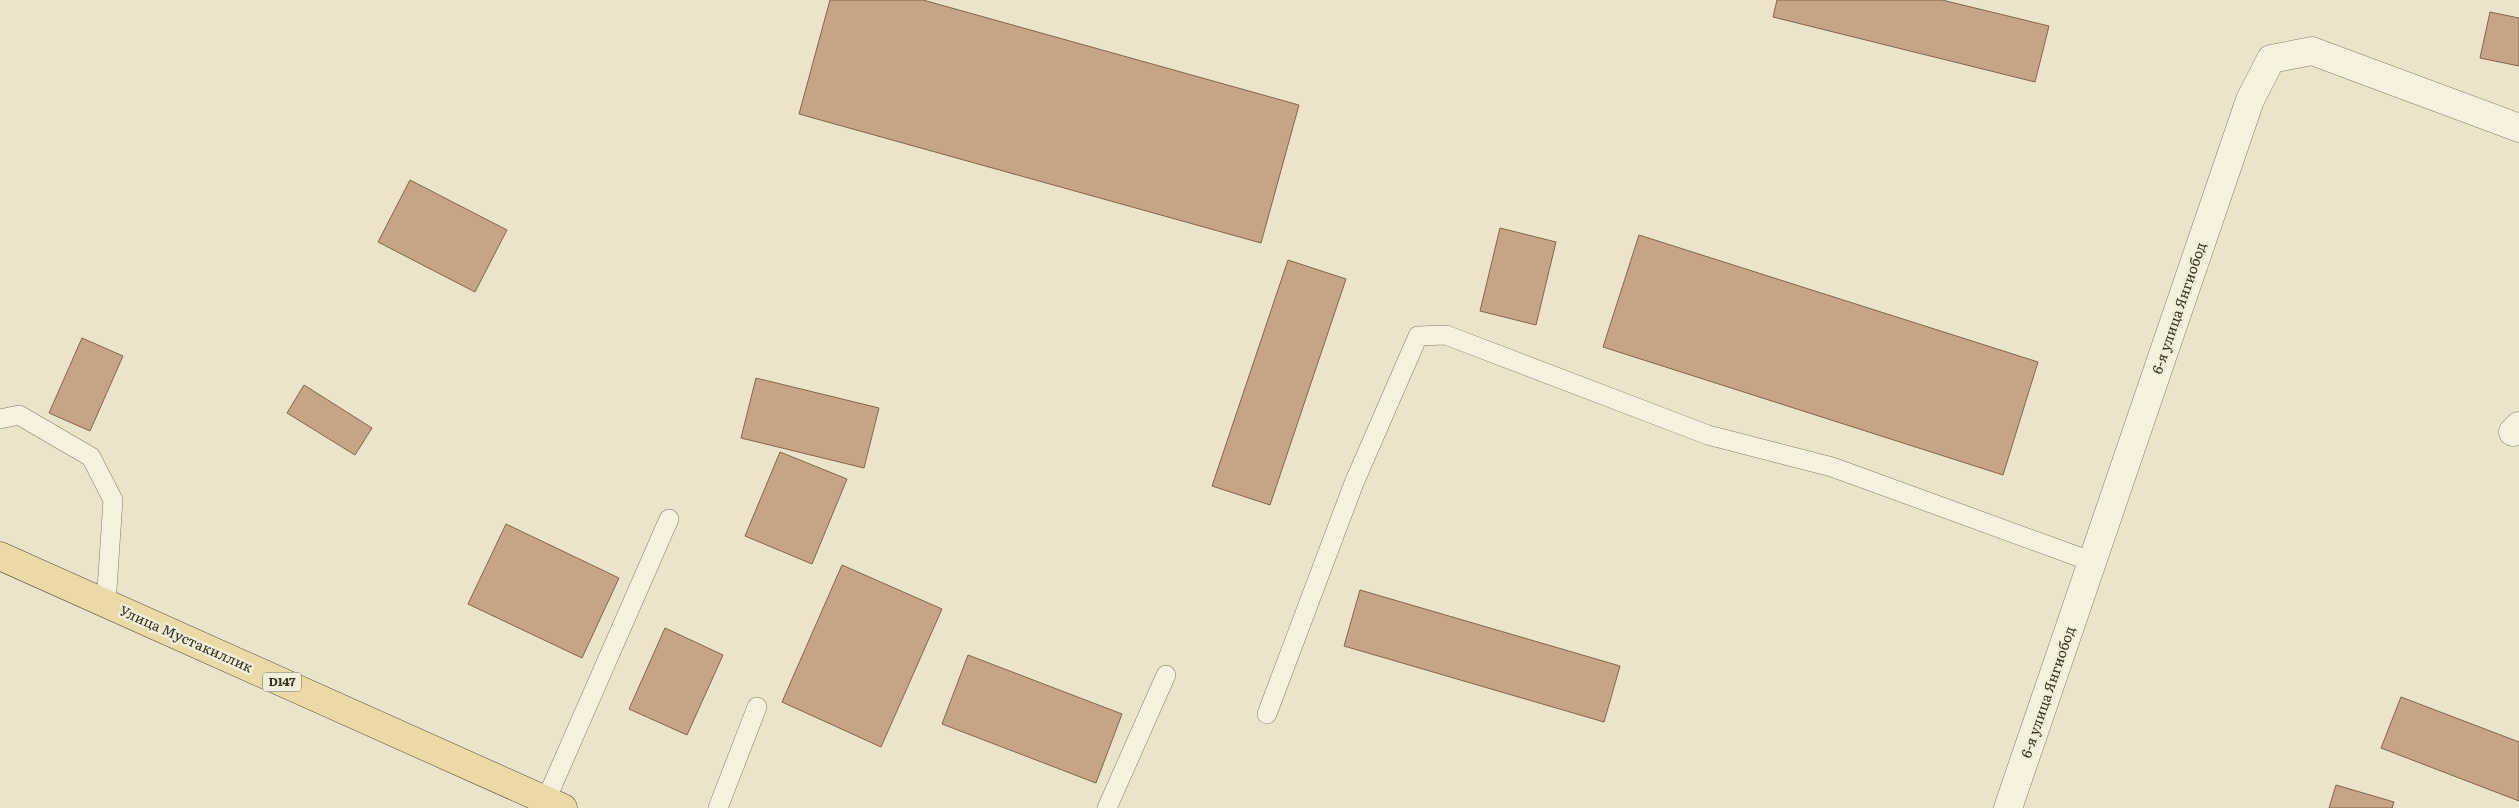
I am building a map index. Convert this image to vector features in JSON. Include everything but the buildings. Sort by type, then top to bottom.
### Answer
[{"type":"main road","name":"Улица Мустакиллик","points":[[0,556],[554,804]]},
{"type":"street","name":"6-я улица Янгиобод","points":[[2008,808],[2250,100],[2271,59],[2312,52],[2519,128]]},
{"type":"lane","points":[[1267,714],[1354,483],[1418,336],[1446,335],[1708,435],[1832,467],[2092,562]]},
{"type":"lane","points":[[0,419],[19,415],[91,457],[113,500],[106,604]]},
{"type":"lane","points":[[554,804],[669,519]]},
{"type":"lane","points":[[1107,808],[1166,675]]},
{"type":"lane","points":[[718,808],[757,707]]}]
